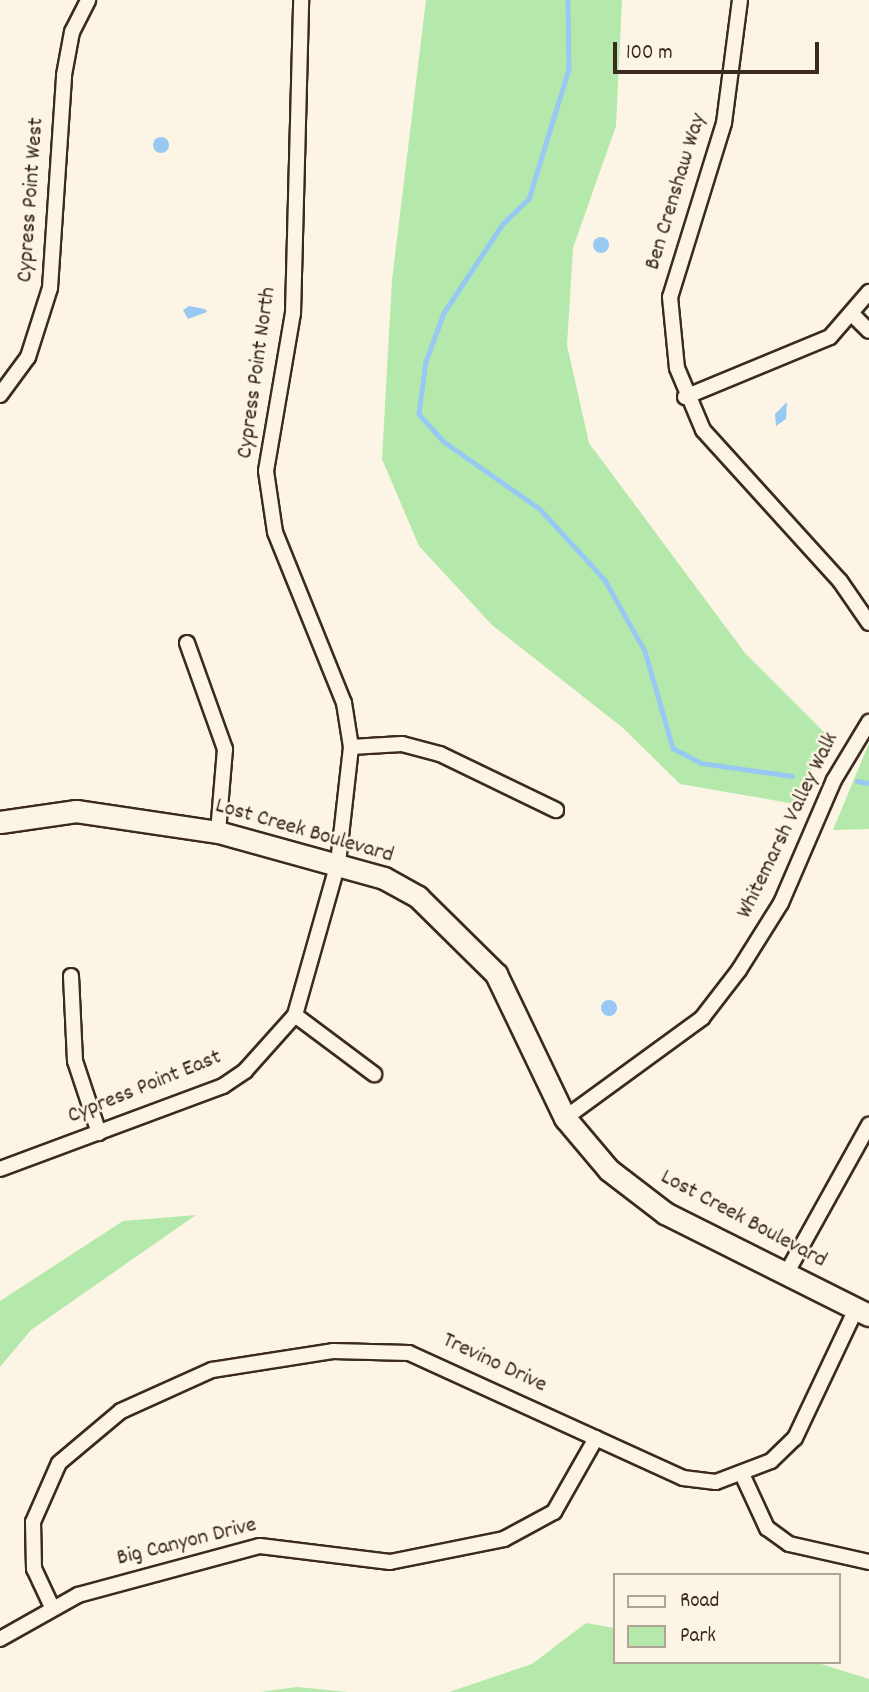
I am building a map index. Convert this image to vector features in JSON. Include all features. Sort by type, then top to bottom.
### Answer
[{"type":"street","name":"Cypress Point West","points":[[0,395],[28,357],[50,288],[64,75],[72,32],[88,0]]},
{"type":"street","name":"Cypress Point North","points":[[301,0],[293,313],[266,471],[275,532],[336,680],[351,747],[338,863]]},
{"type":"street","name":"Ben Crenshaw Way","points":[[740,0],[724,123],[670,297],[685,397],[737,474],[840,581],[869,623]]},
{"type":"street","points":[[685,397],[830,337],[854,316],[869,292]]},
{"type":"street","points":[[854,316],[869,331]]},
{"type":"street","points":[[187,643],[225,749],[218,832]]},
{"type":"street","name":"Whitemarsh Valley Walk","points":[[565,1118],[702,1018],[732,980],[781,903],[834,780],[869,722]]},
{"type":"street","points":[[351,747],[402,744],[440,754],[556,810]]},
{"type":"street","name":"Lost Creek Boulevard","points":[[1,819],[76,811],[218,832],[338,863],[418,897],[469,941],[496,974],[565,1118],[634,1192],[862,1312]]},
{"type":"street","name":"Cypress Point East","points":[[0,1169],[223,1086],[271,1046],[295,1015],[338,863]]},
{"type":"street","points":[[71,976],[75,1061],[99,1133]]},
{"type":"street","points":[[295,1015],[374,1074]]},
{"type":"street","points":[[786,1274],[869,1125]]},
{"type":"street","name":"Trevino Drive","points":[[51,1605],[34,1569],[33,1522],[59,1463],[121,1411],[212,1370],[333,1351],[409,1353],[683,1478],[716,1482],[743,1474],[795,1438],[862,1312]]},
{"type":"street","name":"Big Canyon Drive","points":[[0,1639],[51,1605],[260,1546],[390,1562],[504,1539],[554,1511],[596,1438]]},
{"type":"street","points":[[743,1474],[767,1528],[789,1544],[869,1562]]},
{"type":"green space","points":[[426,0],[622,0],[616,126],[573,248],[567,345],[589,443],[745,653],[828,736],[795,804],[680,784],[623,728],[492,625],[419,546],[382,459],[392,280]]},
{"type":"green space","points":[[869,743],[869,829],[833,830]]},
{"type":"green space","points":[[196,1215],[31,1330],[0,1367],[0,1301],[123,1221]]},
{"type":"green space","points":[[586,1623],[614,1628],[614,1664],[821,1664],[869,1679],[869,1692],[449,1692],[532,1664]]},
{"type":"green space","points":[[297,1687],[348,1692],[260,1692]]},
{"type":"water","points":[[158,137],[164,137],[169,145],[167,151],[158,153],[153,148],[153,142]]},
{"type":"water","points":[[598,237],[604,237],[609,245],[607,251],[598,253],[593,248],[593,242]]},
{"type":"water","points":[[189,306],[205,309],[207,312],[188,319],[183,310]]},
{"type":"water","points":[[787,402],[786,419],[776,426],[775,414]]},
{"type":"water","points":[[609,1000],[615,1002],[615,1014],[609,1016],[603,1014],[601,1008],[603,1002]]},
{"type":"waterway","points":[[568,0],[569,69],[529,199],[503,224],[444,313],[426,362],[419,414],[443,441],[540,509],[605,580],[645,651],[673,748],[701,763],[792,776]]},
{"type":"waterway","points":[[857,781],[869,783]]}]
